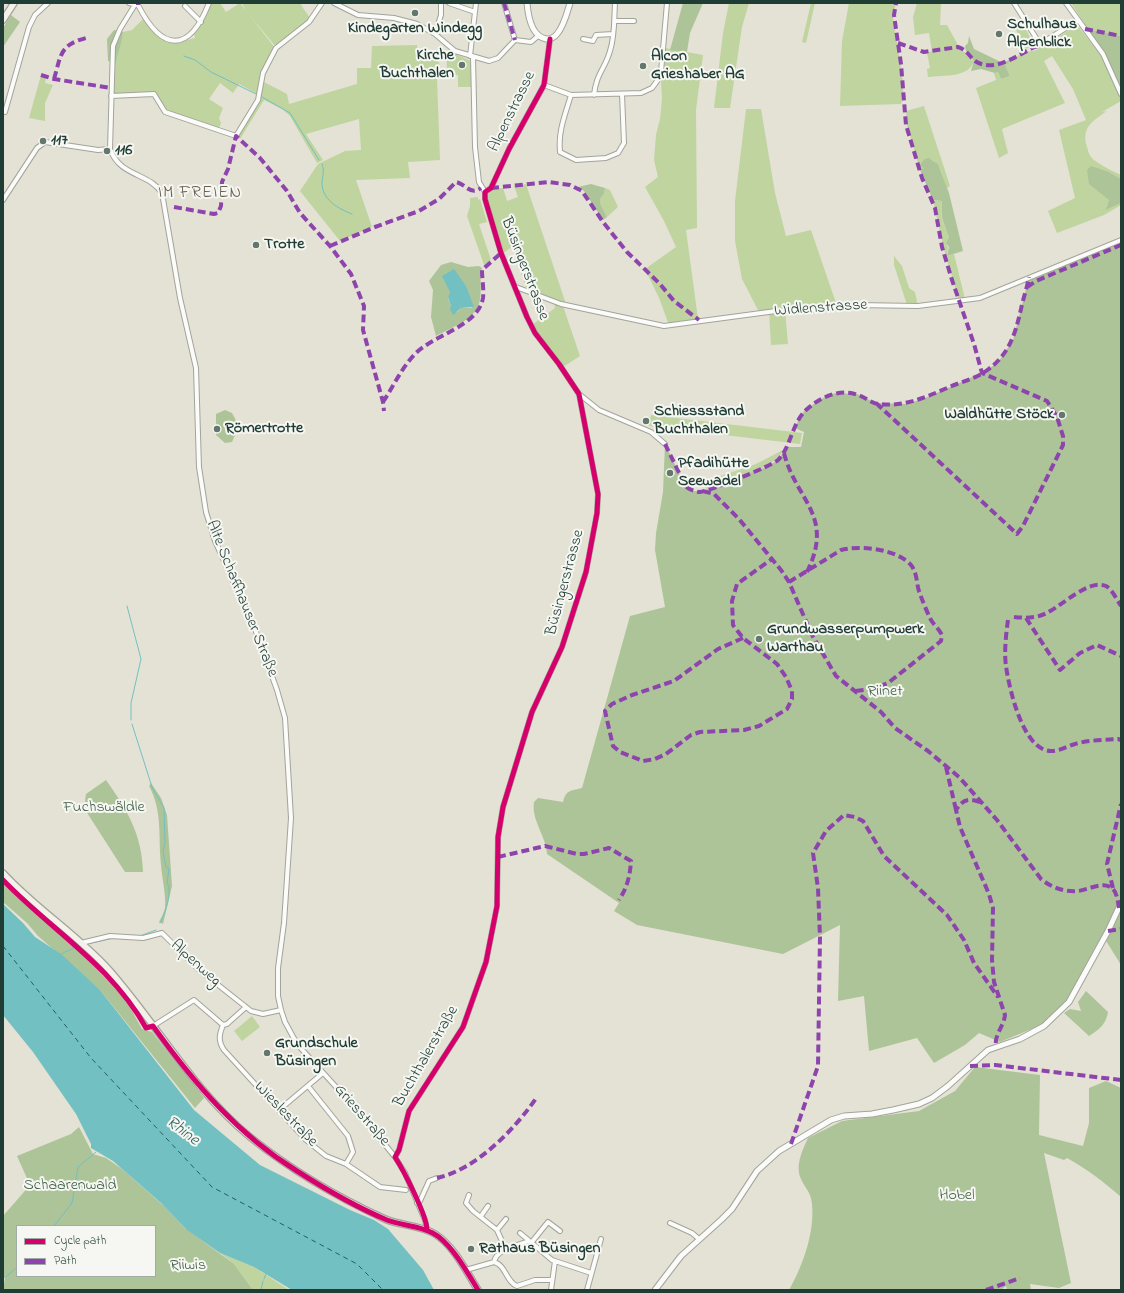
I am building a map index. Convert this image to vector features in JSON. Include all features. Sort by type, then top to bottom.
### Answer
[{"type":"main road","points":[[3,20],[14,3]]},
{"type":"main road","points":[[3,873],[26,896],[81,943],[109,970],[188,1073],[208,1097],[238,1126],[279,1159],[312,1181],[368,1211],[398,1224],[427,1230],[435,1234],[444,1242],[466,1270],[478,1290]]},
{"type":"street","points":[[5,112],[29,27],[35,15],[48,3]]},
{"type":"street","points":[[129,3],[136,3]]},
{"type":"street","points":[[136,3],[147,21],[165,39],[177,41],[190,36],[201,22],[209,3]]},
{"type":"street","points":[[3,200],[37,148],[45,142],[98,150],[110,149],[113,46],[120,29],[136,3]]},
{"type":"street","points":[[111,96],[154,94],[158,98],[164,110],[169,114],[191,119],[236,136],[258,100],[263,73],[276,48],[309,22],[322,3]]},
{"type":"street","points":[[334,3],[358,15],[394,18],[416,24],[435,34],[453,49],[489,61],[494,60],[515,40],[533,42],[538,36]]},
{"type":"street","points":[[435,34],[440,15],[441,3]]},
{"type":"street","points":[[449,3],[475,12]]},
{"type":"street","name":"Büsingerstrasse","points":[[476,3],[472,56],[475,147],[479,182],[485,192],[485,199],[499,246],[535,332],[560,364],[579,394],[598,494],[597,513],[586,572],[562,646],[532,712]]},
{"type":"street","points":[[504,3],[515,40]]},
{"type":"street","points":[[527,3],[531,23],[538,36],[550,39],[560,30],[570,3]]},
{"type":"street","points":[[594,95],[595,81],[610,51],[613,34],[615,3]]},
{"type":"street","points":[[544,85],[572,95],[641,93],[652,88],[660,77],[667,3]]},
{"type":"street","points":[[1014,3],[1038,45],[1077,21]]},
{"type":"street","points":[[1066,3],[1077,21],[1103,54],[1121,94]]},
{"type":"street","points":[[185,6],[201,22]]},
{"type":"street","points":[[614,21],[634,21]]},
{"type":"street","points":[[583,39],[593,41],[596,35],[613,34]]},
{"type":"street","name":"Alpenstrasse","points":[[485,192],[491,188],[509,149],[544,85],[550,39]]},
{"type":"street","points":[[572,95],[560,128],[558,139],[560,152],[576,160],[606,158],[618,153],[624,143],[622,94]]},
{"type":"street","name":"Alte Schaffhauser Straße","points":[[110,149],[114,158],[124,170],[150,182],[162,193],[180,298],[196,368],[200,467],[206,512],[215,541],[257,636],[277,690],[285,718],[291,818],[284,923],[278,975],[278,996],[282,1010]]},
{"type":"street","name":"Widlenstrasse","points":[[516,287],[561,304],[664,326],[699,320],[776,311],[816,310],[857,305],[918,306],[972,300],[1121,240]]},
{"type":"street","points":[[579,394],[599,410],[651,432],[665,444]]},
{"type":"street","name":"Buchthalerstraße","points":[[395,1157],[399,1150],[409,1111],[463,1027],[486,962],[495,923],[499,892],[500,824],[507,790],[532,712]]},
{"type":"street","points":[[655,1290],[681,1256],[732,1209],[757,1171],[779,1151],[831,1120],[844,1116],[872,1114],[893,1110],[919,1104],[932,1098],[954,1081],[988,1050],[1020,1039],[1044,1026],[1069,1002],[1108,931],[1121,903]]},
{"type":"street","name":"Alpenweg","points":[[81,943],[110,936],[143,938],[162,933],[198,969],[246,1006],[257,1013],[282,1010]]},
{"type":"street","points":[[153,1026],[194,1000],[223,1025],[227,1024],[246,1006]]},
{"type":"street","name":"Griesstraße","points":[[282,1010],[284,1022],[297,1044],[357,1110],[395,1157],[405,1173],[426,1223],[427,1230]]},
{"type":"street","name":"Wieslestraße","points":[[223,1025],[219,1036],[219,1042],[306,1140],[326,1156],[346,1164],[380,1187],[406,1190]]},
{"type":"street","points":[[279,1110],[323,1073]]},
{"type":"street","points":[[308,1086],[348,1136],[353,1152],[346,1164]]},
{"type":"street","points":[[417,1203],[420,1201],[429,1181],[437,1178]]},
{"type":"street","points":[[469,1195],[466,1202],[473,1211],[497,1230],[506,1250]]},
{"type":"street","points":[[481,1216],[488,1206]]},
{"type":"street","points":[[497,1230],[506,1219]]},
{"type":"street","points":[[494,1262],[499,1254],[506,1250],[530,1242],[548,1222],[560,1232]]},
{"type":"street","points":[[670,1223],[692,1233],[699,1239]]},
{"type":"street","points":[[520,1233],[544,1254],[555,1261],[591,1273]]},
{"type":"street","points":[[587,1290],[601,1239]]},
{"type":"street","points":[[551,1290],[555,1261]]},
{"type":"street","points":[[466,1270],[494,1262],[500,1264],[514,1285],[520,1288],[535,1280],[552,1280]]},
{"type":"green space","points":[[210,3],[220,3],[226,12],[240,3],[275,48],[263,71],[259,95],[239,84],[233,93],[220,83],[209,99],[223,108],[219,118],[221,123],[219,128],[167,111],[155,93],[114,94],[112,91],[113,69],[115,69],[123,32],[132,30],[143,19],[156,32],[170,41],[195,38],[194,33],[203,23]]},
{"type":"green space","points":[[242,3],[303,3],[301,5],[310,18],[276,47],[246,11]]},
{"type":"green space","points":[[683,3],[703,3],[690,33],[687,52],[670,50]]},
{"type":"green space","points":[[729,3],[749,3],[742,27],[730,108],[714,108],[723,33]]},
{"type":"green space","points":[[811,3],[815,3],[806,43],[802,42]]},
{"type":"green space","points":[[849,3],[896,3],[893,18],[902,76],[903,98],[901,104],[840,106],[842,41]]},
{"type":"green space","points":[[917,3],[941,3],[940,25],[947,25],[959,47],[974,61],[967,70],[955,75],[928,77],[927,69],[930,68],[927,53],[932,51],[929,33],[915,35],[913,17]]},
{"type":"green space","points":[[1071,3],[1121,3],[1121,36],[1088,29]]},
{"type":"green space","points":[[11,15],[20,22],[3,47],[3,28]]},
{"type":"green space","points":[[1023,24],[1034,45],[1026,49],[1015,28]]},
{"type":"green space","points":[[1077,25],[1100,54],[1121,95],[1121,101],[1102,112],[1107,111],[1092,122],[1085,135],[1087,149],[1091,157],[1121,175],[1121,179],[1109,172],[1109,200],[1105,209],[1121,203],[1121,205],[1104,215],[1057,233],[1048,211],[1075,198],[1059,130],[1086,120],[1073,89],[1052,56],[1044,61],[1065,103],[1002,129],[1008,153],[999,158],[976,88],[996,80],[994,73],[998,72],[1001,79],[1010,76],[1005,65],[1011,61],[1011,59],[1026,52],[1037,50]]},
{"type":"green space","points":[[1088,29],[1121,36],[1121,94],[1103,54]]},
{"type":"green space","points":[[114,30],[123,32],[115,69],[113,69],[113,62],[108,61],[107,39]]},
{"type":"green space","points":[[969,36],[974,49],[1003,63],[1011,59],[1011,61],[1005,65],[1010,76],[1001,79],[998,72],[995,73],[981,69],[971,71],[974,61],[966,51],[965,46],[968,43]]},
{"type":"green space","points":[[417,45],[418,52],[436,52],[441,70],[442,77],[437,78],[440,160],[408,162],[410,178],[356,180],[372,227],[340,241],[300,191],[318,164],[345,151],[361,150],[359,119],[306,134],[323,160],[317,163],[290,116],[282,109],[264,100],[240,139],[238,136],[260,98],[262,81],[287,94],[289,104],[357,84],[357,68],[371,68],[372,46]]},
{"type":"green space","points":[[665,48],[703,55],[696,110],[697,228],[686,230],[698,319],[669,325],[659,298],[645,269],[676,247],[664,221],[645,187],[658,177],[654,160],[656,135],[660,119],[662,99],[661,81],[664,73]]},
{"type":"green space","points":[[446,52],[451,52],[471,61],[471,87],[458,87],[458,75],[443,76],[441,70],[447,68]]},
{"type":"green space","points":[[41,75],[46,77],[45,83],[53,85],[45,103],[45,121],[29,118]]},
{"type":"green space","points":[[924,106],[950,186],[947,188],[940,168],[934,161],[924,159],[919,166],[925,168],[920,170],[907,125],[906,111]]},
{"type":"green space","points":[[746,109],[761,109],[775,193],[786,236],[811,230],[837,306],[778,309],[759,312],[742,279],[735,241],[735,201]]},
{"type":"green space","points":[[929,158],[938,164],[949,193],[963,251],[947,256],[949,247],[946,243],[949,237],[942,216],[942,201],[933,200],[920,170],[924,168],[919,166],[924,159]]},
{"type":"green space","points":[[1091,166],[1109,172],[1121,179],[1121,203],[1105,210],[1109,200],[1089,184],[1087,170]]},
{"type":"green space","points":[[526,184],[566,304],[527,290],[512,247],[503,253],[487,200],[487,195],[494,189],[503,188],[507,201],[518,197],[514,186]]},
{"type":"green space","points":[[591,184],[605,188],[604,194],[600,199],[600,203],[607,217],[603,220],[584,191],[578,187]]},
{"type":"green space","points":[[605,188],[610,190],[618,207],[607,217],[600,203],[600,199],[604,194]]},
{"type":"green space","points":[[478,197],[478,200],[480,199],[487,222],[479,224],[491,260],[484,265],[467,216],[470,206],[470,198]]},
{"type":"green space","points":[[933,200],[942,201],[942,216],[949,237],[946,243],[948,247],[947,256],[954,254],[965,299],[960,300],[958,298],[943,246]]},
{"type":"green space","name":"Riinet","points":[[1121,240],[1121,965],[1103,936],[1069,1002],[1046,1023],[1000,1042],[979,1033],[965,1045],[934,1063],[917,1038],[869,1051],[864,996],[838,1001],[840,925],[783,954],[637,925],[614,911],[619,903],[547,854],[535,815],[534,802],[538,798],[563,802],[567,793],[582,788],[630,616],[665,607],[655,550],[656,533],[663,492],[665,444],[686,487],[692,491],[703,491],[766,467],[778,460],[787,447],[801,447],[804,432],[795,428],[800,416],[806,409],[823,398],[835,393],[857,394],[876,403],[906,404],[923,399],[986,371],[999,361],[1013,340],[1029,277]]},
{"type":"green space","points":[[894,256],[902,266],[909,288],[915,292],[917,301],[916,305],[907,305],[894,265]]},
{"type":"green space","points":[[451,262],[468,267],[479,266],[482,268],[481,295],[475,312],[463,322],[436,336],[431,317],[433,290],[429,281],[441,265]],"holes":[[[450,292],[473,308],[461,308],[457,312],[451,306],[448,298]]]},
{"type":"green space","points":[[554,303],[563,306],[580,356],[563,367],[532,325],[555,308]]},
{"type":"green space","points":[[785,310],[788,344],[771,345],[769,311]]},
{"type":"green space","points":[[225,410],[232,413],[239,426],[232,442],[225,443],[216,435],[216,414]]},
{"type":"green space","points":[[651,415],[802,433],[800,444],[649,426]]},
{"type":"green space","points":[[783,450],[771,463],[760,469],[706,489],[703,482],[756,464]]},
{"type":"green space","name":"Fuchswäldle","points":[[106,780],[127,812],[132,823],[140,846],[143,872],[125,872],[84,808],[86,794]]},
{"type":"green space","points":[[151,783],[161,798],[167,815],[172,886],[163,924],[159,922],[165,910],[165,902],[160,854],[159,824],[156,805],[149,786]]},
{"type":"green space","points":[[3,881],[16,896],[69,941],[125,998],[142,1029],[152,1032],[204,1098],[195,1108],[100,990],[38,936],[27,923],[3,902]]},
{"type":"green space","points":[[1086,991],[1108,1012],[1106,1020],[1102,1026],[1089,1036],[1064,1013],[1070,1009],[1081,1011],[1078,1002]]},
{"type":"green space","points":[[252,1016],[260,1027],[242,1041],[234,1031]]},
{"type":"green space","name":"Hobel","points":[[975,1067],[1040,1075],[1039,1135],[1083,1146],[1089,1123],[1089,1088],[1106,1081],[1121,1088],[1121,1197],[1095,1176],[1067,1158],[1064,1160],[1044,1153],[1071,1283],[1059,1288],[1030,1284],[1031,1290],[1007,1290],[1006,1286],[1001,1290],[789,1290],[799,1270],[808,1246],[812,1221],[811,1198],[799,1174],[799,1164],[808,1138],[842,1121],[919,1111],[955,1091]]},
{"type":"green space","name":"Schaarenwald","points":[[79,1127],[93,1154],[106,1158],[122,1169],[165,1207],[185,1228],[234,1264],[253,1290],[3,1290],[5,1278],[3,1278],[3,1216],[30,1185],[17,1156],[71,1134]]},
{"type":"green space","points":[[220,1253],[254,1267],[289,1290],[253,1290],[234,1264]]},
{"type":"water","points":[[454,269],[466,286],[474,307],[461,308],[453,315],[450,309],[451,306],[448,297],[450,292],[442,276]]},
{"type":"water","name":"Rhine","points":[[3,904],[35,937],[61,954],[100,990],[194,1110],[260,1165],[350,1210],[374,1220],[388,1229],[423,1270],[434,1290],[292,1290],[254,1267],[220,1253],[187,1230],[161,1203],[113,1161],[91,1148],[91,1144],[76,1114],[33,1052],[3,1015]]},
{"type":"waterway","points":[[184,56],[195,60],[211,72],[256,94]]},
{"type":"waterway","points":[[262,97],[290,113],[319,160]]},
{"type":"waterway","points":[[322,164],[322,183],[325,194],[332,203],[352,214]]},
{"type":"waterway","points":[[127,606],[141,659],[131,703],[131,720]]},
{"type":"waterway","points":[[132,724],[152,787],[164,808],[165,841],[163,852],[166,867],[169,869],[167,883],[169,887],[169,897],[160,923]]},
{"type":"waterway","points":[[140,936],[156,930]]},
{"type":"waterway","points":[[87,944],[114,938]]},
{"type":"waterway","points":[[61,954],[76,947]]},
{"type":"waterway","points":[[78,1167],[96,1152]]},
{"type":"waterway","points":[[76,1179],[78,1168]]},
{"type":"waterway","points":[[55,1225],[72,1203],[76,1180]]},
{"type":"waterway","points":[[6,1277],[16,1268]]},
{"type":"waterway","points":[[264,1279],[266,1274]]},
{"type":"waterway","points":[[261,1290],[263,1281]]},
{"type":"ferry route","points":[[3,946],[91,1058],[212,1187],[357,1264],[383,1290]]},
{"type":"marked path","points":[[504,3],[515,40]]},
{"type":"marked path","points":[[876,403],[1017,534],[1023,526],[1063,445],[1063,436],[1057,417],[1047,401],[982,373],[942,247],[935,208],[922,178],[906,125],[901,64],[894,15],[896,3]]},
{"type":"marked path","points":[[1085,29],[1121,36]]},
{"type":"marked path","points":[[54,79],[62,52],[71,44],[86,38]]},
{"type":"marked path","points":[[898,43],[924,52],[958,47],[965,51],[975,61],[990,65],[1006,61],[1037,46]]},
{"type":"marked path","points":[[41,75],[54,79],[111,88]]},
{"type":"marked path","points":[[174,207],[214,214],[218,213],[221,206],[222,182],[228,169],[236,136],[260,158],[287,191],[300,213],[330,246],[351,274],[364,306],[363,330],[383,402],[384,411]]},
{"type":"marked path","points":[[330,246],[375,227],[419,211],[439,199],[456,182],[474,191],[481,188]]},
{"type":"marked path","points":[[491,188],[549,182],[570,185],[582,191],[603,222],[627,252],[660,284],[674,301],[699,320]]},
{"type":"marked path","points":[[1027,287],[1036,281],[1121,245]]},
{"type":"marked path","points":[[383,402],[401,372],[414,355],[422,348],[464,324],[473,316],[479,308],[483,298],[482,270],[501,253]]},
{"type":"marked path","points":[[665,444],[686,487],[693,491],[700,492],[740,478],[778,460],[786,449],[801,415],[812,405],[830,395],[837,393],[851,393],[878,404],[887,405],[905,403],[914,401],[977,376],[994,365],[1010,344],[1029,277]]},
{"type":"marked path","points":[[784,453],[790,470],[815,522],[817,536],[815,552],[807,572]]},
{"type":"marked path","points":[[703,491],[714,494],[739,519],[781,570],[789,582],[812,635],[836,676],[881,712],[895,728],[928,751],[959,777],[997,820],[1041,879],[1049,885],[1068,891],[1078,891],[1104,885],[1108,886],[1115,892],[1119,908]]},
{"type":"marked path","points":[[789,582],[841,550],[849,549],[868,548],[888,552],[905,560],[913,568],[919,591],[931,620],[942,635],[941,641],[888,683],[872,689],[855,691]]},
{"type":"marked path","points":[[743,638],[718,649],[674,681],[632,695],[612,704],[605,711],[613,746],[620,752],[643,761],[655,759],[666,754],[691,735],[700,732],[744,730],[759,726],[787,709],[792,699],[792,691],[786,677],[777,664],[743,638],[733,625],[732,601],[737,584],[772,559]]},
{"type":"marked path","points":[[1014,617],[1026,618],[1039,616],[1081,591],[1098,585],[1108,587],[1121,606]]},
{"type":"marked path","points":[[1026,618],[1060,670],[1080,653],[1097,645],[1121,656]]},
{"type":"marked path","points":[[1008,620],[1005,655],[1010,689],[1019,717],[1025,730],[1033,741],[1041,748],[1051,751],[1096,740],[1121,740]]},
{"type":"marked path","points":[[946,767],[956,810]]},
{"type":"marked path","points":[[980,802],[966,800],[956,810],[960,827],[989,894],[993,908],[992,960],[994,982],[1005,1015],[996,1038],[996,1046]]},
{"type":"marked path","points":[[1113,888],[1107,864],[1121,804]]},
{"type":"marked path","points":[[791,1144],[818,1066],[820,937],[818,888],[813,853],[826,831],[844,815],[855,817],[863,821],[884,856],[947,915],[964,940],[974,963],[998,997]]},
{"type":"marked path","points":[[498,857],[545,846],[577,854],[584,854],[609,848],[631,861],[628,882],[619,900]]},
{"type":"marked path","points":[[1108,931],[1121,929]]},
{"type":"marked path","points":[[970,1066],[995,1065],[1121,1080]]},
{"type":"marked path","points":[[437,1178],[466,1166],[494,1146],[518,1122],[537,1097]]},
{"type":"marked path","points":[[986,1290],[1020,1278]]},
{"type":"cycle path","points":[[427,1230],[419,1204],[395,1157],[399,1150],[409,1111],[463,1027],[486,962],[497,906],[498,837],[503,807],[532,712],[562,647],[586,572],[597,513],[598,494],[579,394],[559,364],[535,333],[527,317],[501,253],[485,199],[485,192],[491,188],[509,149],[544,85],[550,39]]},
{"type":"cycle path","points":[[3,880],[98,967],[132,1006],[146,1028],[153,1026],[184,1068],[218,1106],[255,1141],[297,1171],[352,1204],[387,1220],[421,1228],[439,1237],[455,1255],[478,1290]]},
{"type":"place","name":"Kindegarten Windegg","points":[[415,13]]},
{"type":"place","name":"Schulhaus Alpenblick","points":[[999,34]]},
{"type":"place","name":"Kirche Buchthalen","points":[[462,65]]},
{"type":"place","name":"Alcon Grieshaber AG","points":[[643,66]]},
{"type":"place","name":"117","points":[[43,141]]},
{"type":"place","name":"116","points":[[107,151]]},
{"type":"place","name":"Trotte","points":[[256,245]]},
{"type":"place","name":"Waldhütte Stöck","points":[[1062,415]]},
{"type":"place","name":"Schiessstand Buchthalen","points":[[646,421]]},
{"type":"place","name":"Römertrotte","points":[[217,429]]},
{"type":"place","name":"Pfadihütte Seewadel","points":[[670,473]]},
{"type":"place","name":"Grundwasserpumpwerk Warthau","points":[[759,639]]},
{"type":"place","name":"Grundschule Büsingen","points":[[267,1053]]},
{"type":"place","name":"Rathaus Büsingen","points":[[471,1249]]},
{"type":"district","name":"IM FREIEN","points":[[200,194]]},
{"type":"park label","name":"Riiwis","points":[[188,1266]]}]
